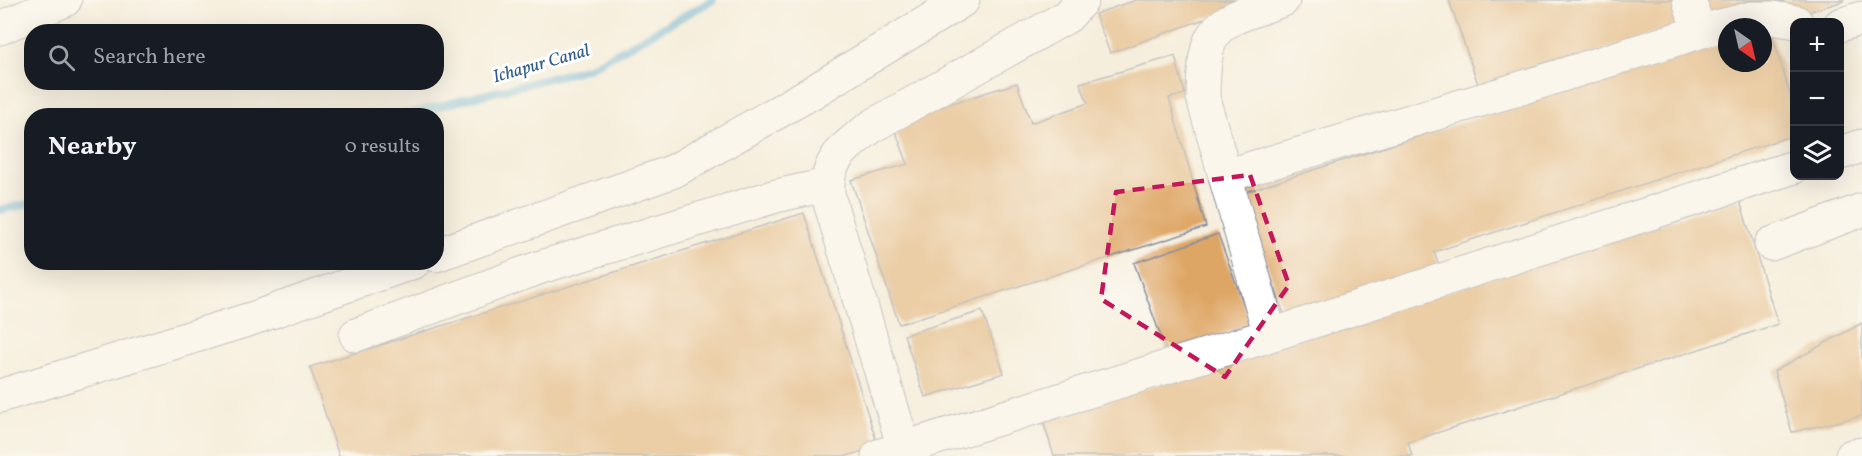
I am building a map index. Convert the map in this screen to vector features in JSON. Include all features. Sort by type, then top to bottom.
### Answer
[{"type":"lane","points":[[0,28],[65,0]]},
{"type":"lane","points":[[444,252],[674,171],[811,93],[963,0]]},
{"type":"lane","points":[[1082,0],[1068,16],[859,136],[831,165],[826,185],[862,311],[891,452],[1270,335],[1790,168]]},
{"type":"lane","points":[[1270,335],[1203,98],[1203,69],[1208,43],[1217,28],[1235,16],[1282,0]]},
{"type":"lane","points":[[1689,0],[1699,32]]},
{"type":"lane","points":[[1225,176],[1699,32],[1752,18],[1790,21]]},
{"type":"lane","points":[[1844,23],[1862,18]]},
{"type":"lane","points":[[1844,151],[1862,146]]},
{"type":"lane","points":[[356,334],[541,267],[776,196],[826,185]]},
{"type":"lane","points":[[1771,244],[1862,210]]},
{"type":"lane","points":[[0,396],[254,318],[391,270]]},
{"type":"lane","points":[[1852,456],[1862,454]]},
{"type":"highlighted area","points":[[1250,175],[1289,285],[1225,377],[1101,299],[1116,192]]},
{"type":"building","points":[[1136,0],[1257,0],[1110,53],[1095,14]]},
{"type":"building","points":[[1449,0],[1675,0],[1683,24],[1480,90]]},
{"type":"building","points":[[1704,0],[1783,0],[1718,18],[1713,21]]},
{"type":"building","points":[[1784,0],[1844,0],[1844,1],[1789,18]]},
{"type":"building","points":[[1772,34],[1790,95],[1790,136],[1434,252],[1440,268],[1285,317],[1242,193],[1718,40],[1718,72],[1772,72]]},
{"type":"building","points":[[1175,56],[1185,94],[1169,98],[1206,227],[899,324],[851,180],[908,164],[892,122],[1017,83],[1031,123],[1088,103],[1080,83]]},
{"type":"building","points":[[1739,198],[1778,324],[1408,442],[1412,456],[1054,456],[1043,421]]},
{"type":"building","points":[[804,213],[878,446],[847,456],[339,456],[310,367]]},
{"type":"building","points":[[1218,234],[1251,325],[1167,353],[1134,263]]},
{"type":"building","points":[[982,311],[1004,373],[925,397],[904,335]]},
{"type":"building","points":[[1862,323],[1862,416],[1792,432],[1774,371]]},
{"type":"waterway","name":"Ichapur Canal","points":[[432,108],[589,68],[713,0]]},
{"type":"waterway","name":"Ichapur Canal","points":[[0,210],[24,205]]}]
